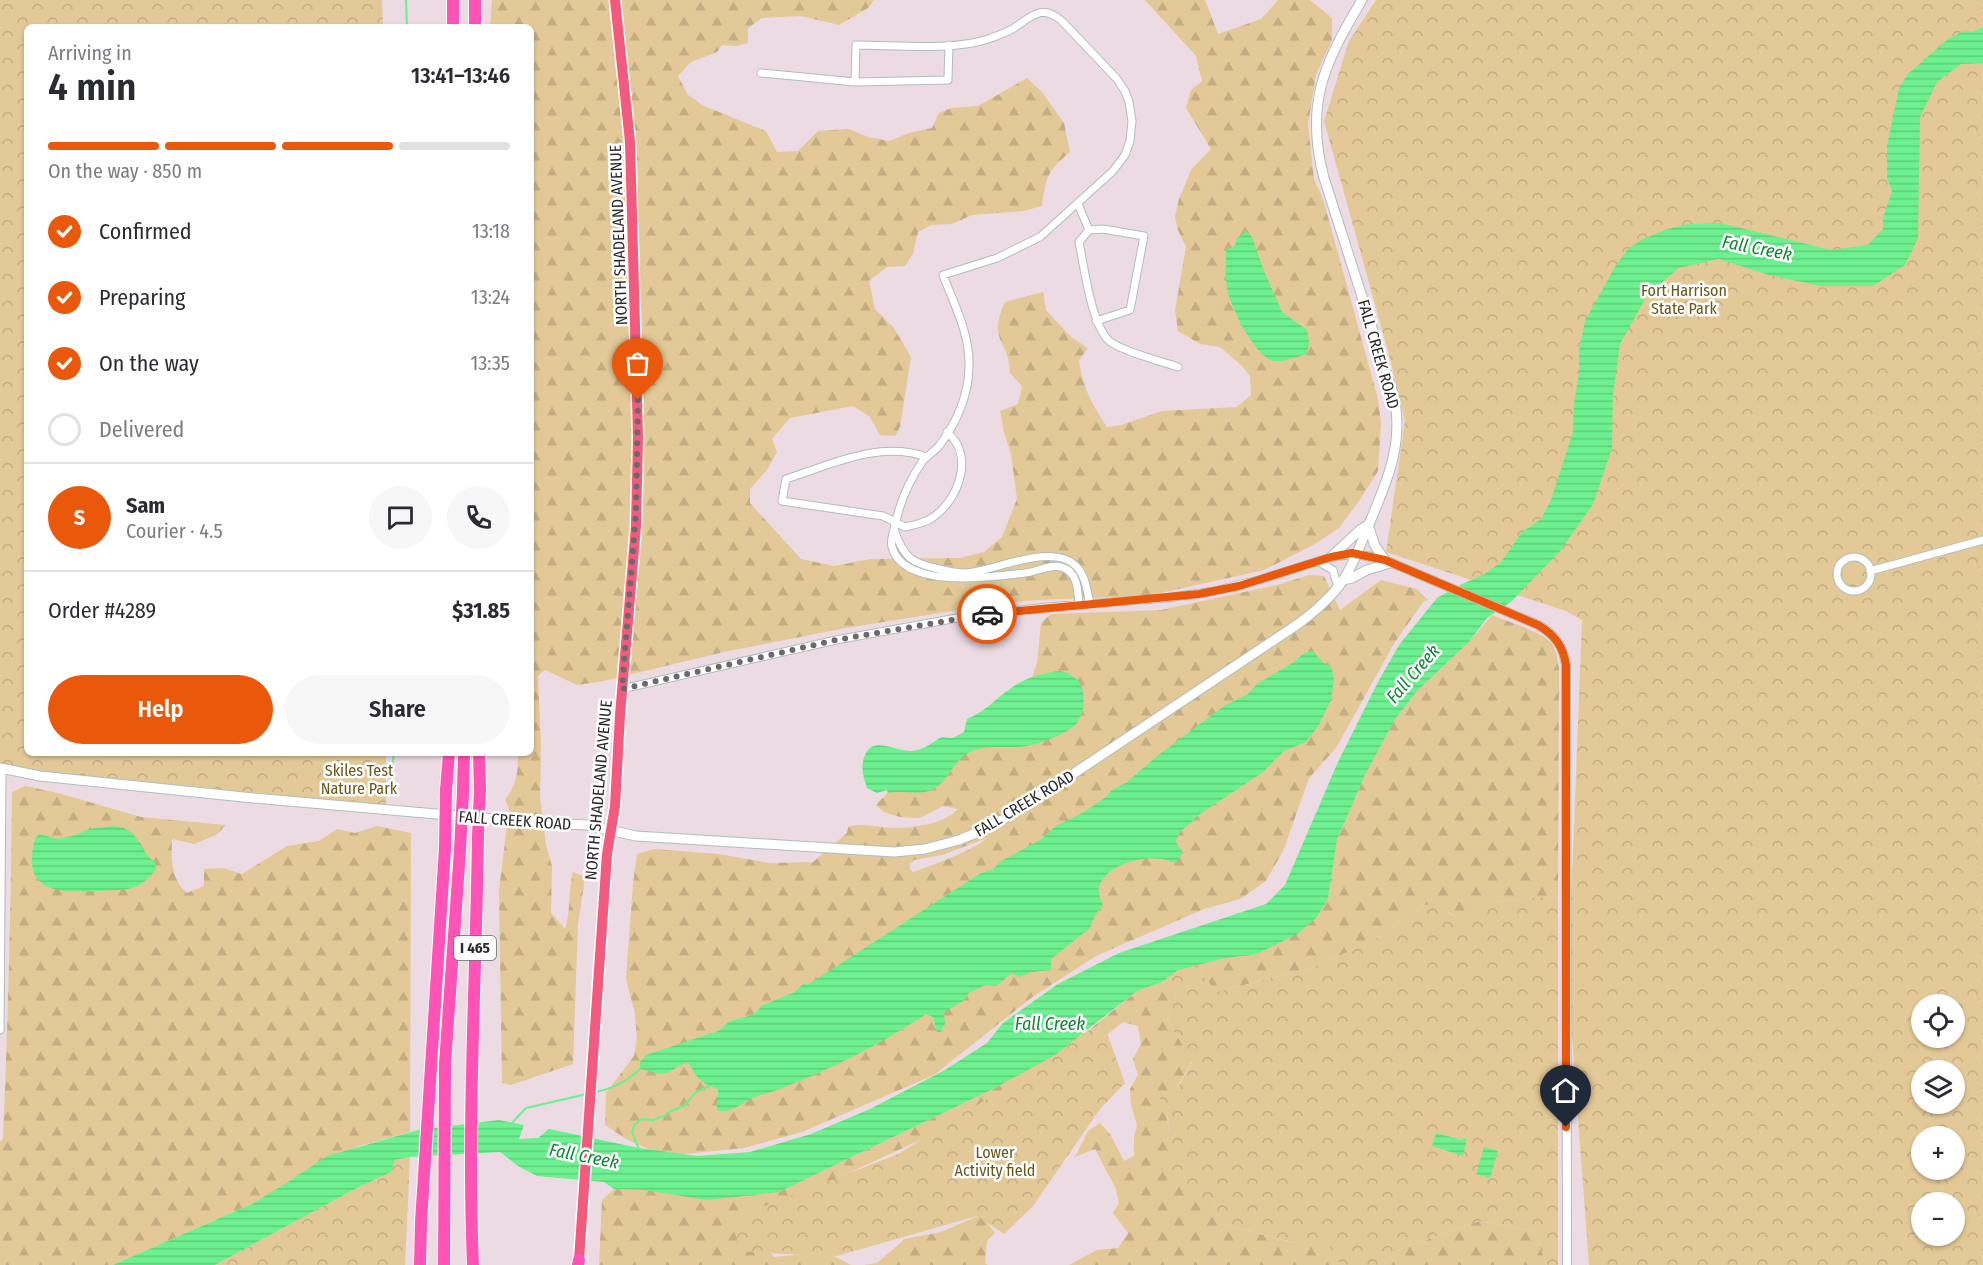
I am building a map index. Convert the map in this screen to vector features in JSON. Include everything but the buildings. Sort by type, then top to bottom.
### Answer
[{"type":"highway","points":[[453,0],[453,24]]},
{"type":"highway","points":[[475,0],[475,24]]},
{"type":"highway","points":[[420,1265],[421,1222],[438,1065],[434,1010],[449,756]]},
{"type":"highway","name":"I 465","points":[[444,1265],[438,1065],[460,850],[464,756]]},
{"type":"highway","name":"I 465","points":[[473,1265],[471,1060],[480,790],[479,756]]},
{"type":"main road","name":"NORTH SHADELAND AVENUE","points":[[579,1263],[607,854],[615,806],[636,512],[638,419],[630,142],[615,0]]},
{"type":"main road","name":"FALL CREEK ROAD","points":[[1,769],[121,785],[416,813],[587,825],[647,837],[894,852],[925,849],[959,840],[988,828],[1025,806],[1298,624],[1340,584],[1357,554],[1392,465],[1397,433],[1396,407],[1324,178],[1316,127],[1320,92],[1330,57],[1362,0]]},
{"type":"main road","points":[[1331,557],[1368,525],[1375,546],[1388,561],[1340,584]]},
{"type":"street","points":[[855,82],[856,45],[974,44],[996,37],[1014,28],[1029,16],[1041,12],[1055,16],[1116,78],[1128,98],[1132,121],[1129,144],[1113,171],[1040,237],[998,258],[943,275],[963,328],[969,359],[969,379],[963,401],[947,432],[938,447],[926,457],[906,492],[891,545],[897,558],[908,568],[917,572],[966,579],[1062,567],[1072,573],[1077,581],[1079,605]]},
{"type":"street","points":[[761,73],[855,82],[948,80],[949,45]]},
{"type":"street","points":[[1078,204],[1089,230]]},
{"type":"street","points":[[1096,321],[1130,310],[1144,236],[1103,229],[1089,230],[1079,242],[1096,321],[1102,334],[1112,343],[1178,367]]},
{"type":"street","points":[[926,457],[910,451],[877,451],[786,479],[783,501],[883,516],[905,527],[918,524],[933,517],[950,499],[960,475],[961,459],[958,444],[947,432]]},
{"type":"street","points":[[894,530],[908,558],[919,565],[943,570],[964,573],[986,570],[1012,561],[1058,558],[1070,560],[1083,576],[1090,604]]},
{"type":"street","points":[[1870,571],[1983,540]]},
{"type":"street","points":[[622,689],[811,645],[894,629],[998,613],[1166,598],[1214,591],[1331,557],[1357,554],[1388,561],[1538,625],[1555,638],[1563,649],[1566,665],[1567,1265]]},
{"type":"street","points":[[1850,558],[1862,559],[1867,563],[1870,571],[1868,583],[1864,588],[1854,591],[1842,587],[1837,577],[1839,566],[1850,558]]},
{"type":"street","points":[[1317,561],[1333,570],[1340,584]]},
{"type":"street","points":[[0,1030],[1,769]]},
{"type":"green space","name":"Skiles Test Nature Park","points":[[0,0],[382,0],[383,24],[24,24],[24,756],[386,756],[386,810],[258,793],[0,768]]},
{"type":"green space","points":[[492,0],[874,0],[868,8],[839,25],[801,16],[762,18],[748,28],[748,43],[736,46],[722,45],[717,52],[691,62],[678,76],[688,95],[704,106],[766,131],[777,152],[798,151],[818,131],[849,129],[868,137],[889,141],[909,133],[932,128],[939,113],[951,108],[978,106],[1027,78],[1042,92],[1064,123],[1070,152],[1049,175],[1042,206],[1023,211],[972,215],[952,224],[931,225],[918,232],[913,254],[905,266],[887,267],[869,281],[875,309],[894,328],[911,357],[900,427],[895,436],[880,435],[870,417],[853,406],[790,418],[772,439],[777,452],[767,470],[750,489],[750,503],[801,559],[834,566],[871,559],[960,558],[984,552],[1002,537],[1017,499],[1011,454],[1000,411],[1018,404],[1022,386],[1010,373],[1009,362],[998,333],[1000,315],[1005,302],[1043,292],[1046,310],[1071,337],[1088,348],[1079,360],[1083,379],[1092,402],[1107,427],[1121,425],[1162,411],[1237,407],[1251,395],[1250,376],[1242,366],[1220,347],[1200,344],[1178,331],[1175,310],[1186,247],[1175,217],[1179,199],[1191,170],[1211,149],[1186,108],[1191,90],[1202,81],[1196,56],[1145,0],[1205,0],[1218,34],[1261,19],[1278,0],[1310,0],[1332,18],[1332,40],[1316,75],[1308,124],[1314,179],[1323,199],[1378,399],[1381,424],[1378,471],[1339,528],[1315,544],[1264,570],[1147,596],[1003,603],[846,628],[724,652],[599,682],[577,685],[545,670],[538,676],[541,746],[540,796],[546,845],[552,866],[551,913],[565,929],[573,872],[585,877],[578,924],[573,1064],[511,1085],[502,1083],[499,891],[509,808],[505,800],[516,778],[518,756],[534,756],[534,24],[490,24]]},
{"type":"green space","name":"Fort Harrison State Park","points":[[1376,0],[1983,0],[1983,1265],[1589,1265],[1568,983],[1582,620],[1566,611],[1386,552],[1405,421],[1388,351],[1324,121],[1349,41]]},
{"type":"green space","points":[[1309,575],[1324,576],[1340,610],[1381,580],[1417,589],[1428,600],[1424,601],[1395,642],[1336,748],[1309,778],[1284,849],[1266,881],[1240,899],[1204,909],[1096,956],[1031,998],[934,1075],[802,1132],[744,1148],[664,1156],[626,1139],[605,1125],[606,1093],[634,1056],[637,1038],[635,1014],[626,979],[637,854],[654,849],[719,854],[769,863],[813,862],[847,833],[848,827],[861,825],[890,828],[911,827],[943,819],[958,809],[943,806],[920,818],[900,817],[884,812],[876,805],[891,789],[1022,707],[1037,663],[1041,623],[1051,614],[1161,610],[1281,584]],"holes":[[[987,838],[931,866],[913,872],[910,869],[910,864],[914,860],[942,855]]]},
{"type":"green space","points":[[1492,615],[1542,636],[1553,645],[1556,653],[1559,668],[1558,896],[1490,902],[1461,919],[1442,909],[1424,905],[1371,942],[1314,967],[1217,992],[1207,981],[1198,964],[1226,958],[1328,899],[1337,840],[1365,775],[1394,721],[1417,691],[1469,642]]},
{"type":"green space","points":[[25,786],[141,817],[226,825],[216,835],[194,844],[172,839],[172,861],[175,875],[187,893],[204,886],[204,869],[224,868],[242,874],[287,846],[319,841],[337,829],[355,833],[377,826],[411,833],[410,1132],[359,1146],[252,1204],[113,1265],[0,1265],[0,1142],[3,1138],[6,1052],[12,792]]},
{"type":"green space","points":[[1558,896],[1558,1265],[1547,1265],[1534,1231],[1479,1221],[1398,1250],[1384,1265],[1341,1265],[1328,1244],[1296,1243],[1220,1224],[1213,1199],[1186,1194],[1169,1169],[1168,1110],[1157,1095],[1178,1087],[1192,1062],[1168,1020],[1176,994],[1162,982],[1178,970],[1198,964],[1207,981],[1217,992],[1314,967],[1371,942],[1424,905],[1438,904],[1450,914],[1465,918],[1472,905]]},
{"type":"green space","points":[[1162,982],[1176,994],[1168,1020],[1192,1061],[1174,1092],[1168,1112],[1173,1153],[1186,1193],[1213,1199],[1220,1224],[1295,1243],[1328,1243],[1341,1265],[1069,1265],[1097,1250],[1118,1248],[1128,1233],[1113,1213],[1119,1203],[1116,1189],[1095,1149],[1075,1157],[1088,1131],[1100,1123],[1110,1134],[1124,1161],[1134,1156],[1134,1137],[1137,1125],[1131,1105],[1130,1089],[1138,1075],[1133,1059],[1141,1044],[1138,1026],[1123,1022],[1099,1041],[953,1125],[805,1193],[757,1236],[774,1257],[826,1252],[851,1265],[599,1265],[602,1200],[614,1189],[779,1192],[995,1088],[1088,1031],[1137,991]]},
{"type":"green space","name":"Lower Activity field","points":[[1103,1022],[1125,1083],[1100,1109],[1033,1206],[1004,1234],[977,1216],[833,1257],[739,1251],[734,1218],[898,1154],[1032,1071],[1067,1044]]},
{"type":"green space","points":[[410,1157],[405,1265],[215,1265],[353,1190],[391,1172],[395,1160]]},
{"type":"green space","points":[[978,1216],[985,1220],[995,1233],[987,1241],[985,1263],[988,1265],[865,1265],[877,1263],[905,1239],[941,1232]]},
{"type":"green space","points":[[1479,1221],[1534,1231],[1547,1265],[1384,1265],[1398,1250]]},
{"type":"water","name":"Fall Creek","points":[[1983,27],[1983,63],[1961,64],[1937,82],[1920,117],[1918,238],[1905,265],[1873,286],[1821,286],[1769,275],[1719,259],[1679,268],[1648,294],[1620,344],[1613,395],[1612,448],[1593,504],[1561,550],[1512,601],[1487,618],[1469,642],[1417,691],[1394,721],[1365,775],[1337,840],[1328,899],[1316,918],[1297,934],[1257,954],[1226,958],[1178,970],[1162,982],[1137,991],[1055,1055],[995,1088],[779,1192],[707,1200],[644,1190],[614,1189],[604,1182],[537,1176],[518,1166],[500,1152],[410,1157],[395,1160],[391,1172],[353,1190],[215,1265],[113,1265],[252,1204],[327,1156],[418,1130],[499,1120],[524,1125],[519,1139],[538,1138],[549,1129],[639,1148],[697,1156],[750,1152],[811,1134],[870,1109],[945,1070],[987,1043],[1003,1023],[1058,984],[1119,953],[1266,904],[1285,885],[1338,762],[1399,645],[1437,598],[1483,575],[1501,562],[1522,532],[1541,519],[1551,500],[1573,432],[1579,351],[1585,321],[1615,267],[1628,249],[1643,239],[1668,229],[1689,224],[1720,223],[1831,250],[1868,245],[1883,229],[1883,218],[1892,191],[1887,178],[1887,146],[1899,88],[1908,74],[1948,39],[1964,31],[1973,32]]},
{"type":"water","points":[[1246,231],[1252,237],[1282,312],[1307,330],[1309,342],[1307,354],[1282,361],[1267,358],[1252,342],[1238,318],[1227,288],[1226,250],[1235,246],[1237,238]]},
{"type":"water","points":[[1312,651],[1324,663],[1331,666],[1334,679],[1331,700],[1319,725],[1306,742],[1284,751],[1263,772],[1200,814],[1179,833],[1176,842],[1183,853],[1175,863],[1146,859],[1125,864],[1107,874],[1099,888],[1103,905],[1095,915],[1090,928],[1051,959],[1051,970],[1031,972],[1020,977],[1012,973],[996,986],[985,985],[969,993],[963,1001],[944,1012],[945,1024],[941,1032],[937,1032],[933,1017],[926,1014],[891,1036],[835,1065],[755,1097],[728,1111],[717,1110],[718,1089],[700,1080],[689,1063],[662,1073],[640,1069],[640,1062],[646,1055],[718,1031],[730,1021],[749,1016],[757,1012],[761,1006],[795,992],[803,984],[809,984],[981,873],[992,870],[1000,862],[1040,840],[1056,826],[1084,812],[1112,790],[1127,782],[1224,706],[1248,694],[1257,684],[1303,654]]},
{"type":"water","points":[[1059,671],[1076,679],[1083,692],[1081,715],[1077,723],[1068,731],[1027,746],[985,748],[972,751],[960,760],[936,788],[929,791],[888,793],[887,790],[877,793],[867,788],[862,768],[869,749],[879,745],[912,751],[925,747],[942,737],[953,738],[964,732],[967,719],[985,709],[1015,685],[1033,677]]},
{"type":"water","points":[[113,826],[134,835],[155,862],[156,869],[141,884],[122,890],[76,892],[54,889],[44,885],[37,878],[33,869],[32,856],[34,841],[39,834],[58,839],[89,829]]},
{"type":"water","points":[[1436,1133],[1462,1140],[1467,1139],[1463,1156],[1432,1146]]},
{"type":"water","points":[[1484,1147],[1498,1151],[1490,1178],[1476,1174]]},
{"type":"waterway","points":[[406,0],[407,24]]},
{"type":"waterway","points":[[389,789],[394,756]]},
{"type":"waterway","points":[[596,1092],[619,1084],[640,1069]]},
{"type":"waterway","points":[[639,1149],[632,1132],[635,1124],[642,1119],[653,1120],[664,1116],[684,1106],[695,1093],[709,1086]]},
{"type":"waterway","points":[[511,1124],[526,1108],[587,1094]]},
{"type":"way so far","points":[[638,400],[636,512],[622,689],[836,640],[987,614]]},
{"type":"route","points":[[987,614],[1199,594],[1239,586],[1331,557],[1352,553],[1385,560],[1538,625],[1551,634],[1563,649],[1566,665],[1566,1127]]}]
